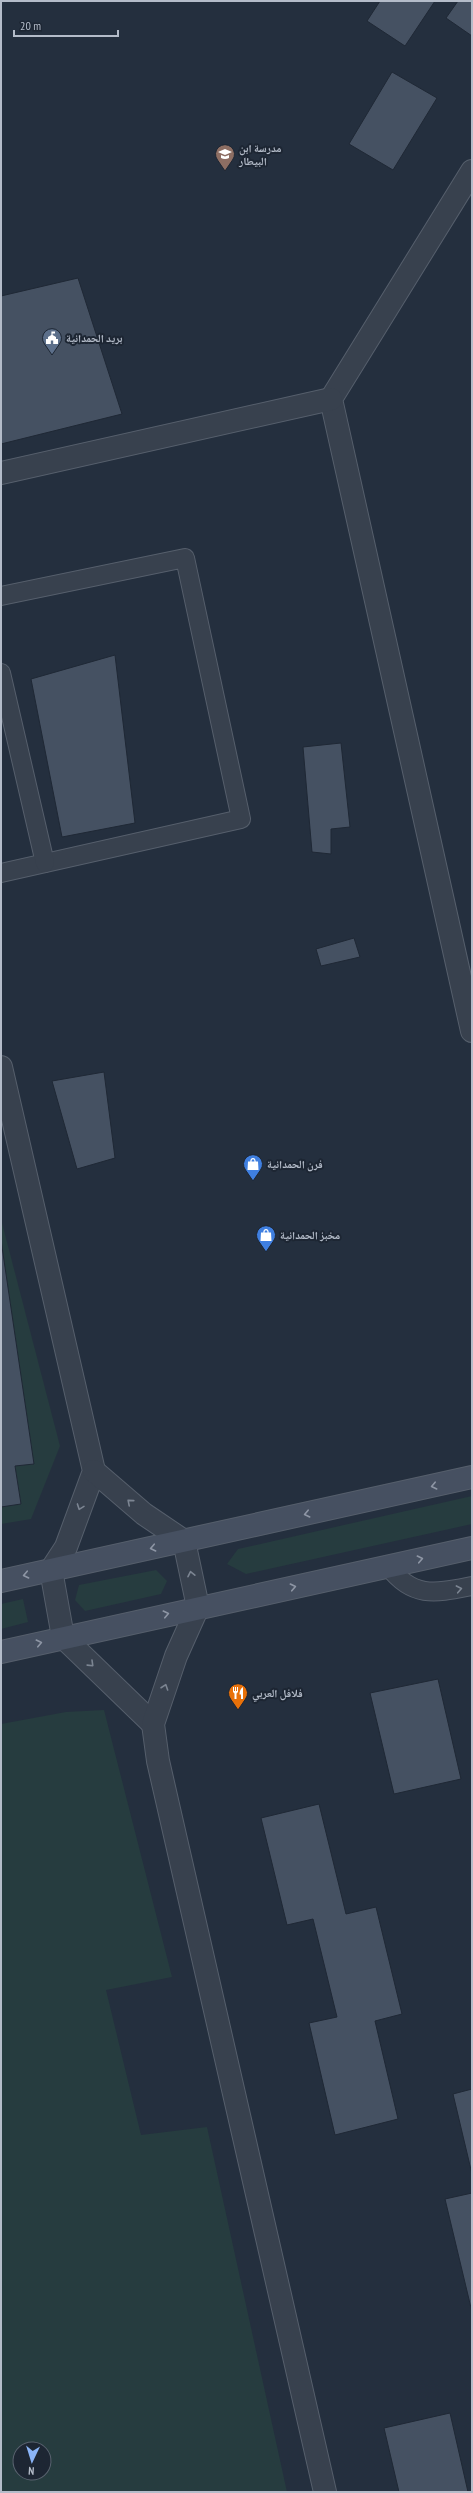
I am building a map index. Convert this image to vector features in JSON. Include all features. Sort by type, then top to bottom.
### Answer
[{"type":"main road","points":[[1,1581],[472,1477]]},
{"type":"main road","points":[[1,1652],[198,1607],[472,1548]]},
{"type":"street","points":[[472,170],[331,399],[472,1031]]},
{"type":"street","points":[[1,473],[331,399]]},
{"type":"street","points":[[1,1067],[94,1471],[66,1547],[51,1570],[63,1637],[152,1724]]},
{"type":"street","points":[[94,1471],[144,1514],[184,1541],[198,1607],[176,1656],[152,1724],[160,1769],[325,2492]]},
{"type":"lane","points":[[1,596],[186,558],[241,819],[1,873]]},
{"type":"lane","points":[[1,673],[45,863]]},
{"type":"lane","points":[[388,1566],[396,1577],[407,1585],[423,1592],[439,1593],[472,1586]]},
{"type":"green space","points":[[1,1219],[60,1446],[31,1519],[1,1524]]},
{"type":"green space","points":[[472,1496],[472,1524],[246,1574],[227,1564],[238,1549]]},
{"type":"green space","points":[[156,1570],[167,1581],[161,1594],[85,1611],[75,1600],[79,1585]]},
{"type":"green space","points":[[23,1599],[28,1622],[1,1629],[1,1604]]},
{"type":"green space","points":[[104,1710],[172,1977],[106,1990],[141,2135],[207,2127],[287,2492],[1,2492],[1,1724],[66,1712]]},
{"type":"building","points":[[380,1],[435,1],[405,46],[367,21]]},
{"type":"building","points":[[458,1],[472,1],[472,36],[446,18]]},
{"type":"building","points":[[392,72],[437,98],[393,170],[349,144]]},
{"type":"building","name":"بريد الحمدانية","points":[[78,278],[122,414],[1,444],[1,296]]},
{"type":"building","points":[[115,655],[135,823],[62,837],[31,679]]},
{"type":"building","points":[[341,743],[350,827],[331,829],[331,854],[312,852],[303,747]]},
{"type":"building","points":[[354,938],[360,957],[321,966],[316,949]]},
{"type":"building","points":[[104,1072],[115,1158],[77,1169],[52,1081]]},
{"type":"building","points":[[1,1240],[34,1464],[15,1466],[21,1504],[1,1507]]},
{"type":"building","points":[[438,1679],[461,1779],[394,1794],[370,1693]]},
{"type":"building","points":[[319,1804],[346,1914],[376,1907],[402,2014],[375,2021],[398,2119],[335,2135],[309,2023],[337,2017],[313,1919],[287,1925],[261,1818]]},
{"type":"building","points":[[472,2089],[472,2174],[453,2094]]},
{"type":"building","points":[[472,2193],[472,2312],[445,2199]]},
{"type":"building","points":[[450,2413],[468,2492],[399,2492],[384,2428]]},
{"type":"place","name":"مدرسة ابن البيطار","points":[[225,171]]},
{"type":"place","name":"بريد الحمدانية","points":[[52,355]]},
{"type":"place","name":"فرن الحمدانية","points":[[253,1181]]},
{"type":"place","name":"مخبز الحمدانية","points":[[266,1252]]},
{"type":"place","name":"فلافل العربي","points":[[238,1710]]}]
